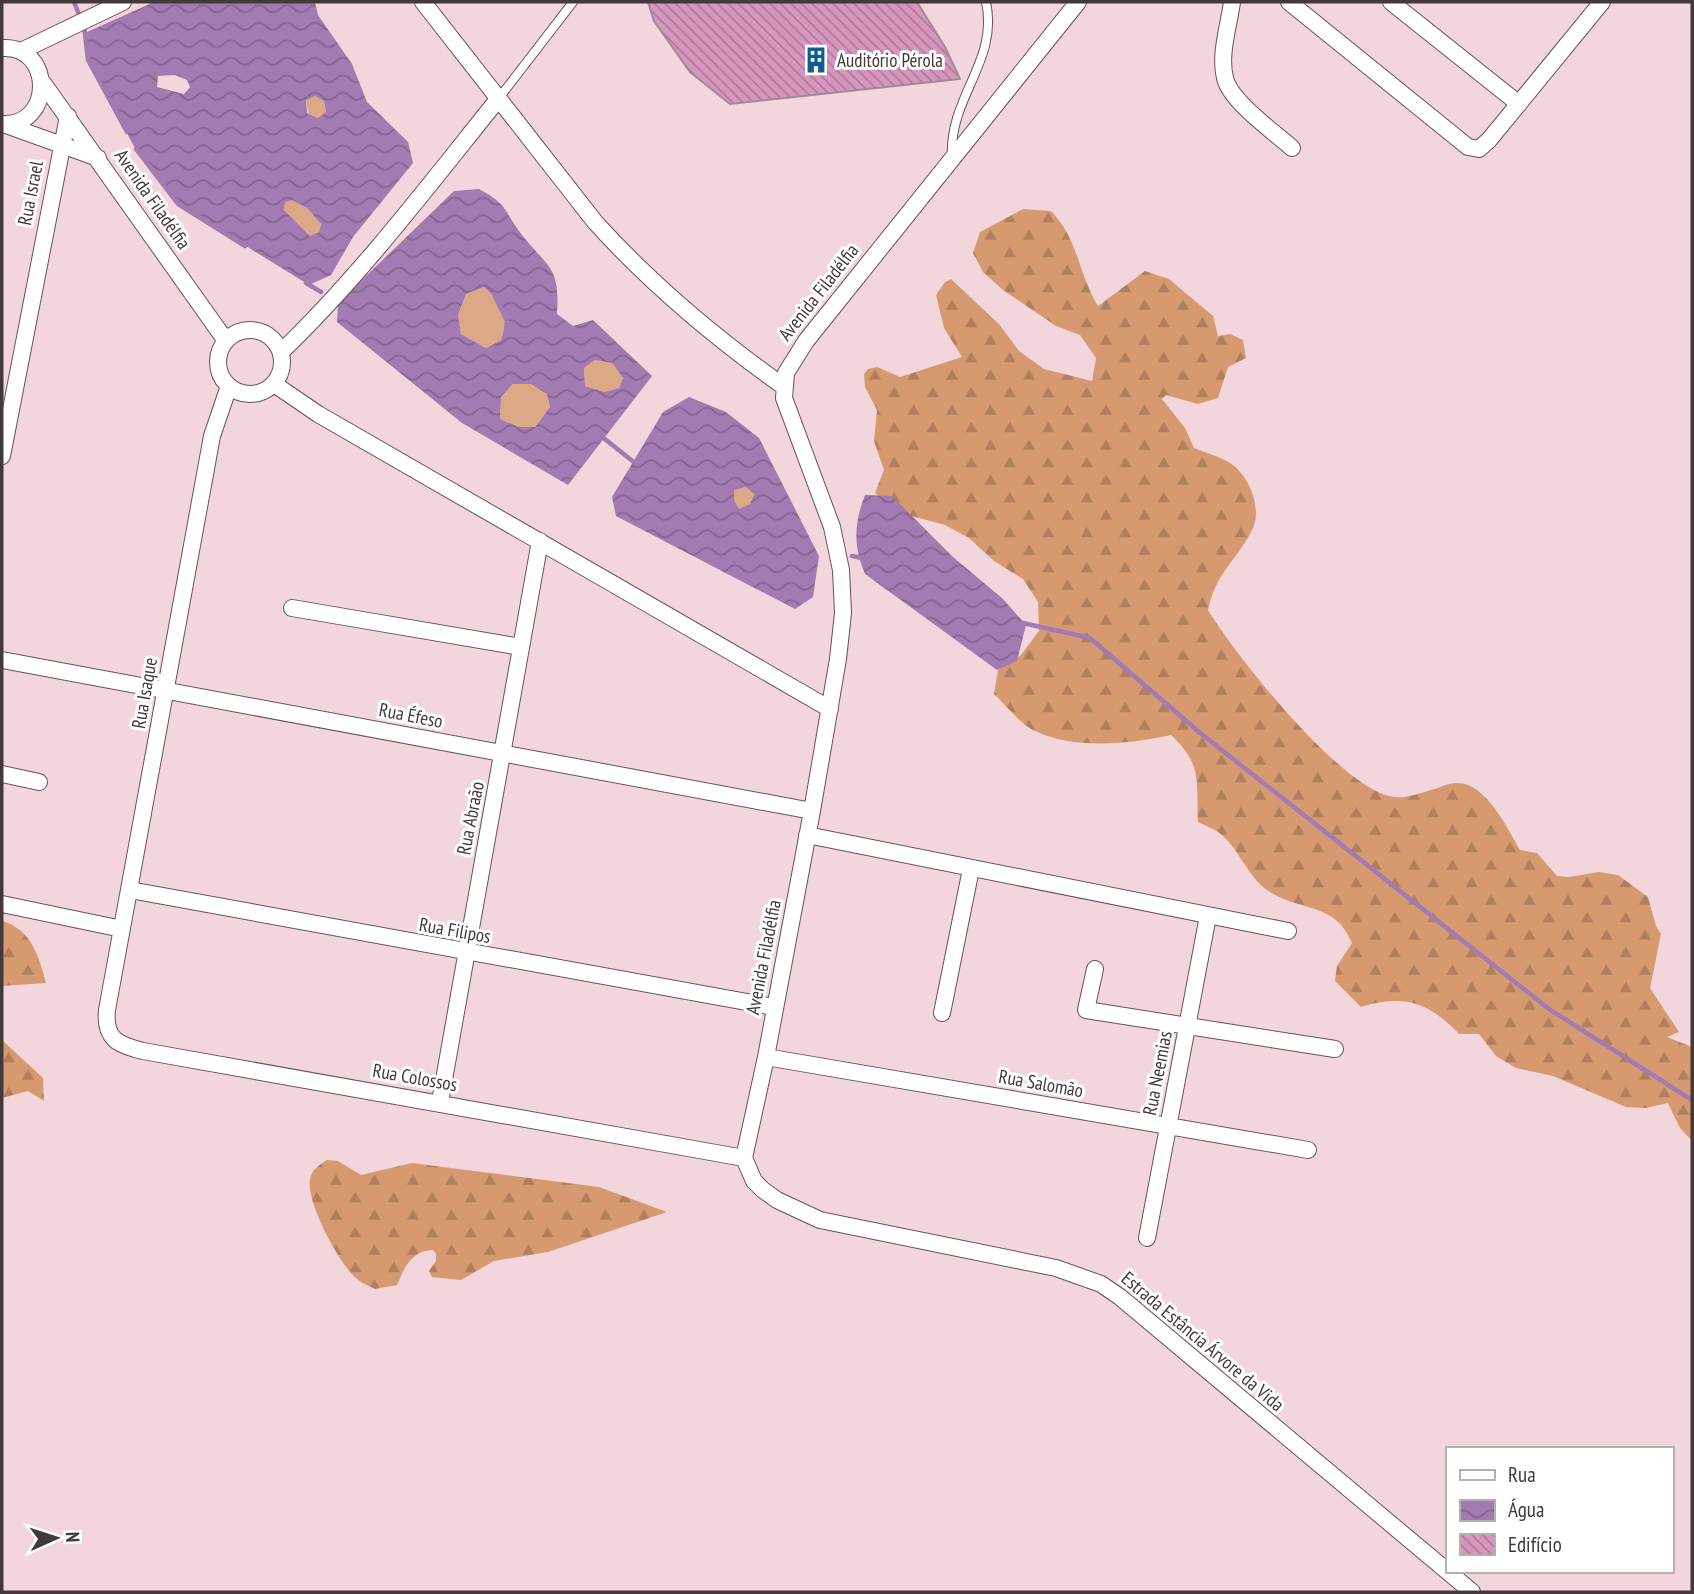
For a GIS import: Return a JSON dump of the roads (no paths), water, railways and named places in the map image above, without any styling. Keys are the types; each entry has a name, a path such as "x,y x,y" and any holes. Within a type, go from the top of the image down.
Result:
{"street":[{"path":"2,48 21,51 123,2"},
{"path":"423,2 625,255 697,322 783,386"},
{"name":"Avenida Filadélfia","path":"744,1158 766,1057 812,810 830,709 842,613 841,570 832,527 792,425 783,386 786,373 806,341 1079,2"},
{"path":"1232,2 1224,57 1225,81 1236,97 1292,149"},
{"path":"1289,2 1446,130 1468,147 1479,149 1602,2"},
{"path":"1391,2 1519,104"},
{"name":"Avenida Filadélfia","path":"21,51 32,59 43,83 226,341"},
{"path":"4,125 29,116 42,96 43,83"},
{"path":"281,352 324,308 390,232 499,98"},
{"name":"Rua Israel","path":"2,456 68,116"},
{"path":"4,125 98,158"},
{"path":"246,330 257,331 275,342 281,352 280,374 274,384 264,391 252,394 229,386 221,376 218,364 226,341 246,330"},
{"path":"274,384 318,414 830,709"},
{"name":"Rua Isaque","path":"107,1010 212,436 229,386"},
{"name":"Rua Abraão","path":"440,1102 540,541"},
{"path":"292,608 521,647"},
{"name":"Rua Éfeso","path":"2,660 812,810"},
{"path":"2,774 39,782"},
{"path":"807,835 1288,931"},
{"path":"942,1013 971,869"},
{"name":"Rua Filipos","path":"130,890 774,1007"},
{"path":"2,904 122,929"},
{"name":"Rua Neemias","path":"1147,1238 1208,916"},
{"path":"1095,969 1086,1010 1335,1049"},
{"name":"Rua Colossos","path":"107,1010 107,1031 117,1043 125,1046 744,1158"},
{"name":"Rua Salomão","path":"766,1057 1308,1150"},
{"name":"Estrada Estância Árvore da Vida","path":"744,1158 754,1181 777,1200 844,1226 1056,1268 1101,1284 1120,1297 1446,1570"},
{"name":"Estrada Estância Árvore da Vida","path":"1449,1573 1472,1592"}],"lane":[{"path":"499,98 573,2"},
{"path":"953,156 955,119 986,47 990,19 986,2"}],"water":[{"path":"154,2 315,2 318,15 352,64 367,102 408,142 413,163 353,237 331,275 309,285 178,204 138,154 88,60 87,32","holes":["175,75 187,80 190,87 184,94 157,87 158,76","315,96 324,101 326,112 318,118 307,113 306,100","292,200 307,208 321,224 319,232 310,236 284,210 285,202"]},
{"path":"479,189 501,204 522,235 551,269 557,286 557,314 573,326 593,320 652,376 568,485 462,423 337,322 338,303 454,191","holes":["484,287 500,304 504,316 501,340 486,348 461,334 458,315 466,294","595,360 612,363 623,378 619,388 604,392 585,386 584,368","513,384 531,384 547,394 550,407 535,427 519,427 500,419 501,397"]},
{"path":"689,397 726,412 759,438 819,556 813,597 795,609 616,516 612,497 663,412","holes":["746,487 754,494 750,504 739,509 734,500 734,490"]},
{"path":"865,495 892,496 953,557 1003,599 1026,625 1017,661 997,670 865,574 858,554 856,534"}],"waterway":[{"path":"74,2 80,17"},
{"path":"84,25 88,60 127,132"},
{"path":"136,149 178,204 245,246"},
{"path":"306,283 321,292"},
{"path":"494,294 510,327"},
{"path":"601,436 635,463"},
{"path":"852,556 862,558"},
{"path":"1023,623 1090,638 1199,732 1549,1009 1692,1100"}],"place":[{"name":"Auditório Pérola","path":"816,60"}]}
